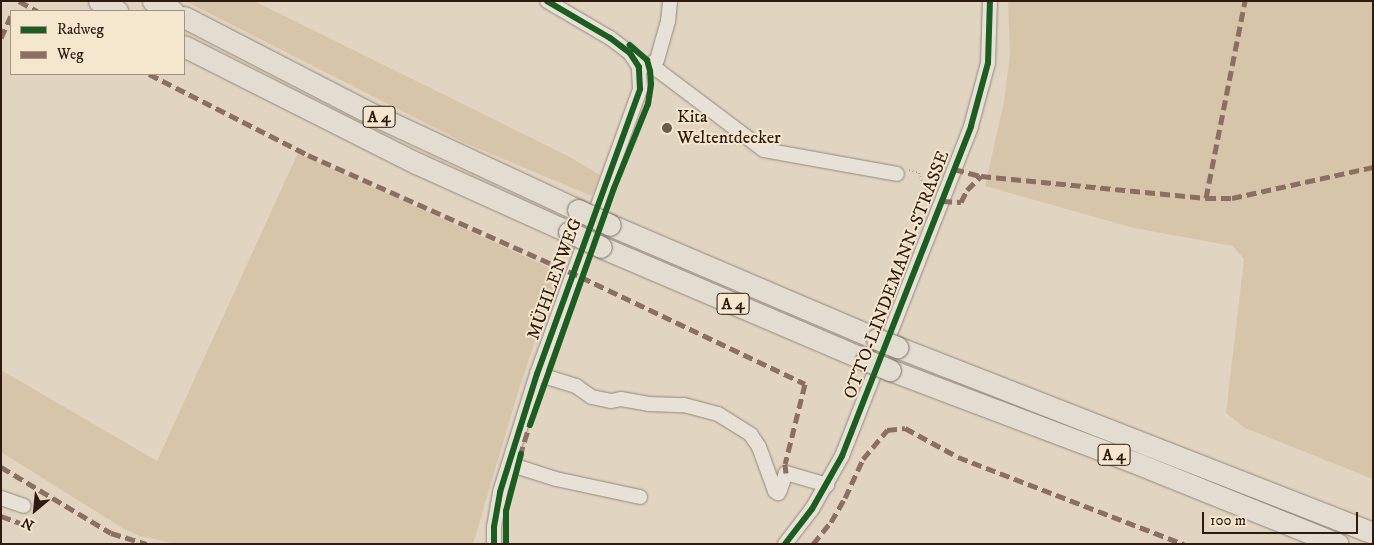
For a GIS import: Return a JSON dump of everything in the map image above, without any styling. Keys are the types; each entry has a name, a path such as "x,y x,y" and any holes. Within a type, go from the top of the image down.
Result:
{"highway":[{"path":"99,1 115,10"},
{"path":"153,1 171,10"},
{"name":"A 4","path":"185,18 374,115 610,225 897,347 1373,533"},
{"name":"A 4","path":"185,47 416,163 601,247 890,370 1141,465 1338,544"}],"street":[{"path":"547,1 610,38 644,66 764,150 897,174"},
{"path":"644,66 656,60 668,21 670,1"},
{"name":"OTTO-LINDEMANN-STRASSE","path":"785,544 812,510 842,456 896,323 971,126 988,63 990,1"},
{"name":"MÜHLENWEG","path":"494,544 494,527 500,492 537,374 635,104 644,66"},
{"path":"537,374 576,386 592,397 611,401 622,398 649,404 684,405 718,414 751,435 760,447 775,491 778,493 786,473 827,485"},
{"path":"509,464 556,479 640,497"},
{"path":"1,498 24,506"}],"path":[{"path":"897,174 906,170 919,173 926,192 942,201"}],"shaded area":[{"path":"185,1 254,1 568,156 600,175 592,196 465,143"},
{"path":"1008,1 1373,1 1373,479 1245,428 1226,413 1244,259 1233,246 1134,228 985,186 1004,102 1010,55"},
{"path":"298,153 546,266 557,277 519,389 473,544 177,544 140,536 124,529 1,452 1,370 157,461"}],"marked path":[{"path":"19,1 35,10"},
{"path":"1206,198 1245,1"},
{"path":"1,38 10,18"},
{"path":"151,75 308,155 581,277 805,384 785,464 786,473"},
{"path":"954,169 981,176 1206,198 1232,198 1373,167"},
{"path":"942,201 961,202 967,190 981,176"},
{"path":"520,456 531,421"},
{"path":"813,544 831,522 845,498 863,459 887,430 905,428 958,457 1184,544"},
{"path":"1,467 111,533 146,544"},
{"path":"1,516 20,523"}],"cycle path":[{"path":"494,544 494,527 500,492 537,374 640,89 639,67 630,53 610,38 547,1"},
{"path":"785,544 812,509 842,456 971,126 988,63 990,1"},
{"path":"530,425 614,188 648,104 651,84 647,60 630,45"},
{"path":"506,544 506,511 521,454"}],"place":[{"name":"Kita Weltentdecker","path":"667,128"}]}
